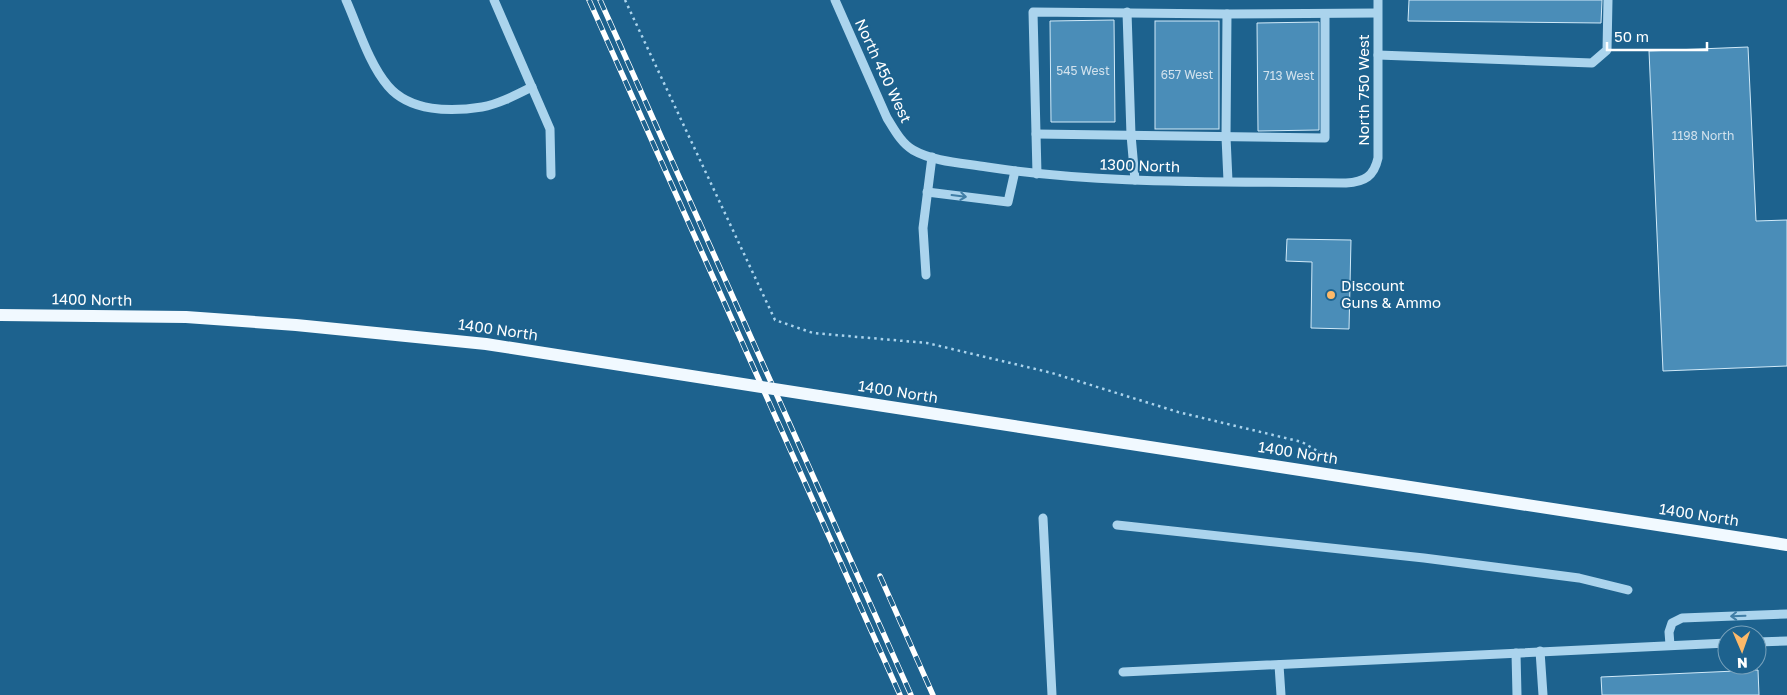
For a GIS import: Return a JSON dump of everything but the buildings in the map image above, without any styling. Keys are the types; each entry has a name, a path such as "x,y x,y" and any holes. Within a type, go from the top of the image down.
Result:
{"main road":[{"name":"1400 North","path":"0,316 186,317 296,324 486,344 1787,546"}],"street":[{"path":"346,0 376,68 389,87 405,100 421,107 457,109 483,107 514,96 532,87"},
{"path":"494,0 550,129 551,175"},
{"name":"North 450 West","path":"835,0 887,118 902,141 913,150"},
{"name":"North 750 West","path":"1368,177 1376,168 1378,158 1378,0"},
{"path":"1378,55 1592,63 1607,50 1608,0"},
{"path":"1037,174 1033,12 1377,14"},
{"path":"1127,12 1131,135 1135,180"},
{"path":"1227,14 1226,137 1228,181"},
{"path":"1036,134 1325,138 1325,14"},
{"name":"1300 North","path":"913,150 932,157 1037,174 1135,180 1358,182 1368,177"},
{"path":"926,275 923,228 932,157"},
{"path":"927,192 1008,202 1015,171"},
{"path":"1043,518 1052,695"},
{"path":"1117,525 1424,558 1579,578 1628,590"},
{"path":"1670,646 1669,632 1672,623 1682,618 1787,614"},
{"path":"1767,642 1787,641"},
{"path":"1123,672 1717,644"},
{"path":"1540,651 1543,695"},
{"path":"1516,653 1517,695"},
{"path":"1279,665 1281,695"}],"path":[{"path":"625,0 776,320 813,333 927,343 1052,373 1178,412 1302,442 1343,466"}],"railway":[{"path":"589,0 900,695"},
{"path":"600,0 911,695"},
{"path":"880,576 933,695"}],"place":[{"name":"Discount Guns & Ammo","path":"1331,295"}]}
